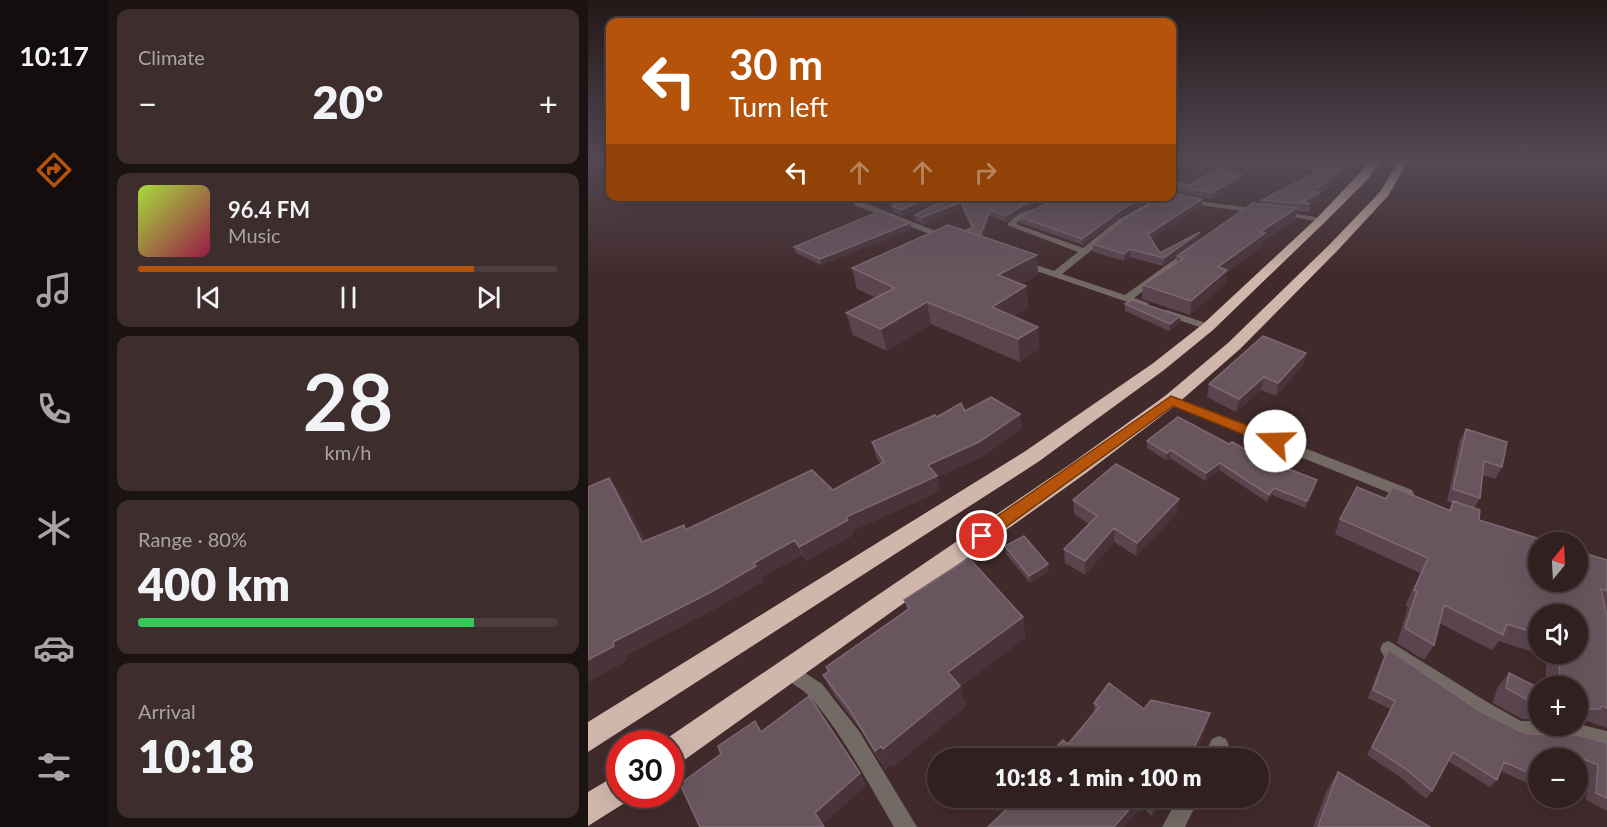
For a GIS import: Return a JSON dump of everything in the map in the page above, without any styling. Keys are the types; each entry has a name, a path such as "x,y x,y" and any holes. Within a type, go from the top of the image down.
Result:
{"highway":[{"path":"588,738 1031,457 1158,367 1208,327 1342,199"},
{"path":"684,743 1171,400 1234,346 1380,199"},
{"path":"588,810 606,798"}],"street":[{"path":"1190,199 1266,211"},
{"path":"1055,275 1121,222 1158,201"},
{"path":"857,204 957,242"},
{"path":"1046,206 1016,219 1011,225 1085,252"},
{"path":"1239,217 1249,210"},
{"path":"1276,213 1321,220"},
{"path":"903,221 913,216"},
{"path":"1126,299 1201,244"},
{"path":"1011,260 1208,327"},
{"path":"1171,400 1419,498"},
{"path":"1389,649 1480,709 1520,730 1570,731 1607,741"},
{"path":"789,670 816,690 852,738 906,827"},
{"path":"1173,827 1184,808"}],"building":[{"path":"1202,199 1148,234 1160,253 1200,232 1164,258 1130,249 1124,254 1093,244 1125,219 1156,201"},
{"path":"1309,199 1303,202 1311,204 1262,200"},
{"path":"902,201 920,201 902,210 892,206"},
{"path":"942,201 1030,201 1006,216 990,210 980,236 965,231 973,227 961,202 923,217 915,215"},
{"path":"1050,201 1136,201 1082,239 1020,217"},
{"path":"1253,203 1297,208 1260,232 1265,233 1218,267 1227,270 1191,301 1143,285 1184,258 1177,256"},
{"path":"880,211 910,223 820,259 794,247"},
{"path":"948,225 1037,255 998,275 1026,286 992,307 1038,327 1018,339 927,302 881,329 846,313 895,288 852,268"},
{"path":"1132,300 1180,316 1170,324 1125,304"},
{"path":"1263,336 1306,353 1278,383 1264,377 1239,399 1209,384"},
{"path":"991,397 1020,414 979,442 928,465 937,476 846,517 848,520 799,547 795,540 754,563 756,566 711,592 613,642 614,646 588,660 588,487 609,478 642,542 684,525 685,530 812,470 833,490 884,462 872,442 935,415 937,417 961,403 965,411"},
{"path":"1178,417 1229,444 1232,442 1265,460 1317,480 1307,501 1274,488 1269,495 1220,463 1206,473 1171,450 1167,453 1147,441"},
{"path":"1466,429 1507,442 1502,467 1484,461 1480,498 1453,489"},
{"path":"1116,464 1179,499 1137,543 1114,528 1085,561 1064,549 1097,516 1073,500"},
{"path":"1357,487 1386,499 1393,487 1451,511 1453,501 1480,510 1479,520 1528,535 1528,592 1588,592 1588,554 1607,560 1607,591 1601,589 1607,616 1607,708 1601,706 1600,709 1588,709 1588,676 1560,676 1559,664 1588,664 1588,604 1528,604 1528,631 1507,624 1503,635 1444,605 1434,645 1405,628 1417,591 1414,590 1428,558 1340,519"},
{"path":"1024,536 1048,564 1029,576 1005,546"},
{"path":"969,558 1023,617 948,672 960,686 883,749 881,746 875,751 850,710 823,675 829,671 826,667 910,608 904,600"},
{"path":"1388,649 1478,710 1528,736 1582,736 1607,743 1607,798 1596,793 1598,765 1588,761 1588,748 1528,748 1528,772 1504,762 1497,780 1453,752 1432,791 1406,769 1372,747 1395,701 1373,690"},
{"path":"1509,673 1528,682 1528,700 1506,688"},
{"path":"1109,683 1144,709 1151,700 1210,713 1194,748 1055,748 1063,740 1068,744 1099,707 1094,703"},
{"path":"809,696 860,773 815,813 824,827 700,827 684,793 684,781 721,754 718,746 755,721 761,732"},
{"path":"1338,772 1430,827 1318,827"},
{"path":"1008,808 1130,808 1114,827 988,827"}],"route":[{"path":"982,536 1171,400 1275,441"}]}
